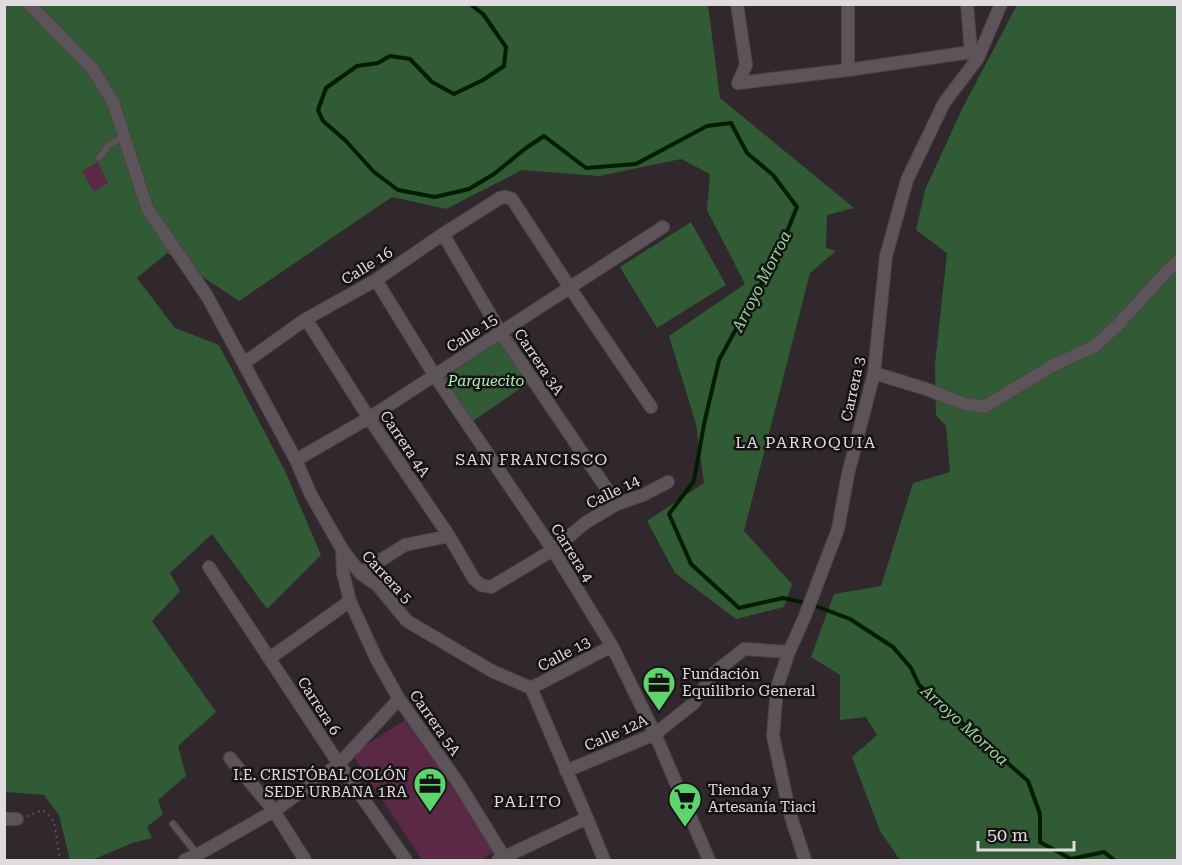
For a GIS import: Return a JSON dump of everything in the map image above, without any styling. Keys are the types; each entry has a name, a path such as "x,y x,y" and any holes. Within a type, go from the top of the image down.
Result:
{"street":[{"name":"Carrera 5","path":"28,4 92,68 113,102 147,208 207,296 296,460 311,495 342,549 360,573 378,586 407,621 492,671 531,688"},
{"path":"737,4 746,66 738,83 974,55 967,4"},
{"path":"848,4 848,70"},
{"name":"Carrera 3","path":"806,861 790,814 773,736 777,687 838,529 848,474 874,373 886,256 907,180 944,103 974,55 1001,4"},
{"name":"Calle 16","path":"244,363 306,319 376,280 500,198 512,199 570,288"},
{"name":"Calle 15","path":"296,460 369,418 663,227"},
{"name":"Carrera 3A","path":"443,234 501,333 617,504"},
{"path":"874,373 926,389 965,405 984,407 1054,365 1095,346 1178,261"},
{"name":"Carrera 4","path":"376,280 435,376 553,550 612,646 655,734 709,861"},
{"path":"570,288 651,407"},
{"name":"Carrera 4A","path":"306,319 369,418 450,536 474,579 481,585"},
{"name":"Calle 14","path":"481,585 491,587 553,550 585,523 617,504 643,495 669,482"},
{"path":"360,573 405,545 450,536"},
{"name":"Carrera 5A","path":"342,549 343,573 350,601 376,658 399,699 459,784 500,859"},
{"name":"Carrera 6","path":"209,567 406,861"},
{"path":"270,658 350,601"},
{"name":"Calle 13","path":"531,688 612,646"},
{"name":"Calle 12A","path":"566,771 655,734 694,703 713,674 744,649 789,652"},
{"path":"531,688 604,861"},
{"path":"184,861 274,811 339,764 399,699"},
{"path":"230,758 274,811 305,861"},
{"path":"500,859 587,818"}],"lane":[{"path":"99,158 109,145 123,137"},
{"path":"173,824 197,855"}],"path":[{"path":"11,819 43,810 54,821 60,861"}],"green space":[{"path":"4,5 708,5 720,98 854,208 827,215 826,248 836,251 810,273 744,531 792,584 784,607 736,619 675,573 647,521 704,483 696,424 669,336 745,284 707,210 710,174 681,159 599,176 522,170 446,209 392,197 239,301 167,253 137,278 175,328 219,345 285,471 321,555 267,609 212,534 170,573 180,591 152,621 216,712 178,746 186,776 158,800 163,814 147,827 152,838 132,843 92,860 70,860 59,815 44,795 5,792"},
{"path":"1017,5 1177,5 1177,860 900,860 880,831 852,757 877,735 866,717 840,720 840,675 811,657 834,594 881,586 913,483 950,472 946,426 936,415 935,364 947,253 916,230 925,190 962,109"},
{"path":"691,222 726,285 657,328 620,267"},
{"name":"Parquecito","path":"503,339 531,381 473,421 443,378"}],"building":[{"path":"98,162 108,183 94,192 82,171"},
{"name":"I.E. CRISTÓBAL COLÓN SEDE URBANA 1RA","path":"405,720 444,774 494,852 480,860 422,860 352,754"}],"waterway":[{"name":"Arroyo Morroa","path":"470,4 483,14 506,47 504,66 483,80 454,94 432,82 410,59 390,56 378,63 357,66 326,88 318,110 323,121 345,140 374,172 398,190 435,197 469,189 494,174 544,136 586,168 636,164 707,126 731,123 747,153 773,175 797,207 780,249 719,360 694,481 669,514 691,564 739,608 783,598 806,603"},
{"name":"Arroyo Morroa","path":"813,605 850,619 893,647 911,668 919,685 1028,781 1040,814 1040,842 1071,859 1104,852 1114,860"}],"place":[{"name":"Fundación Equilibrio General","path":"659,712"},
{"name":"I.E. CRISTÓBAL COLÓN SEDE URBANA 1RA","path":"430,813"},
{"name":"Tienda y Artesanía Tiaci","path":"685,828"}],"district":[{"name":"LA PARROQUIA","path":"806,442"},
{"name":"SAN FRANCISCO","path":"532,459"},
{"name":"PALITO","path":"528,801"}]}
